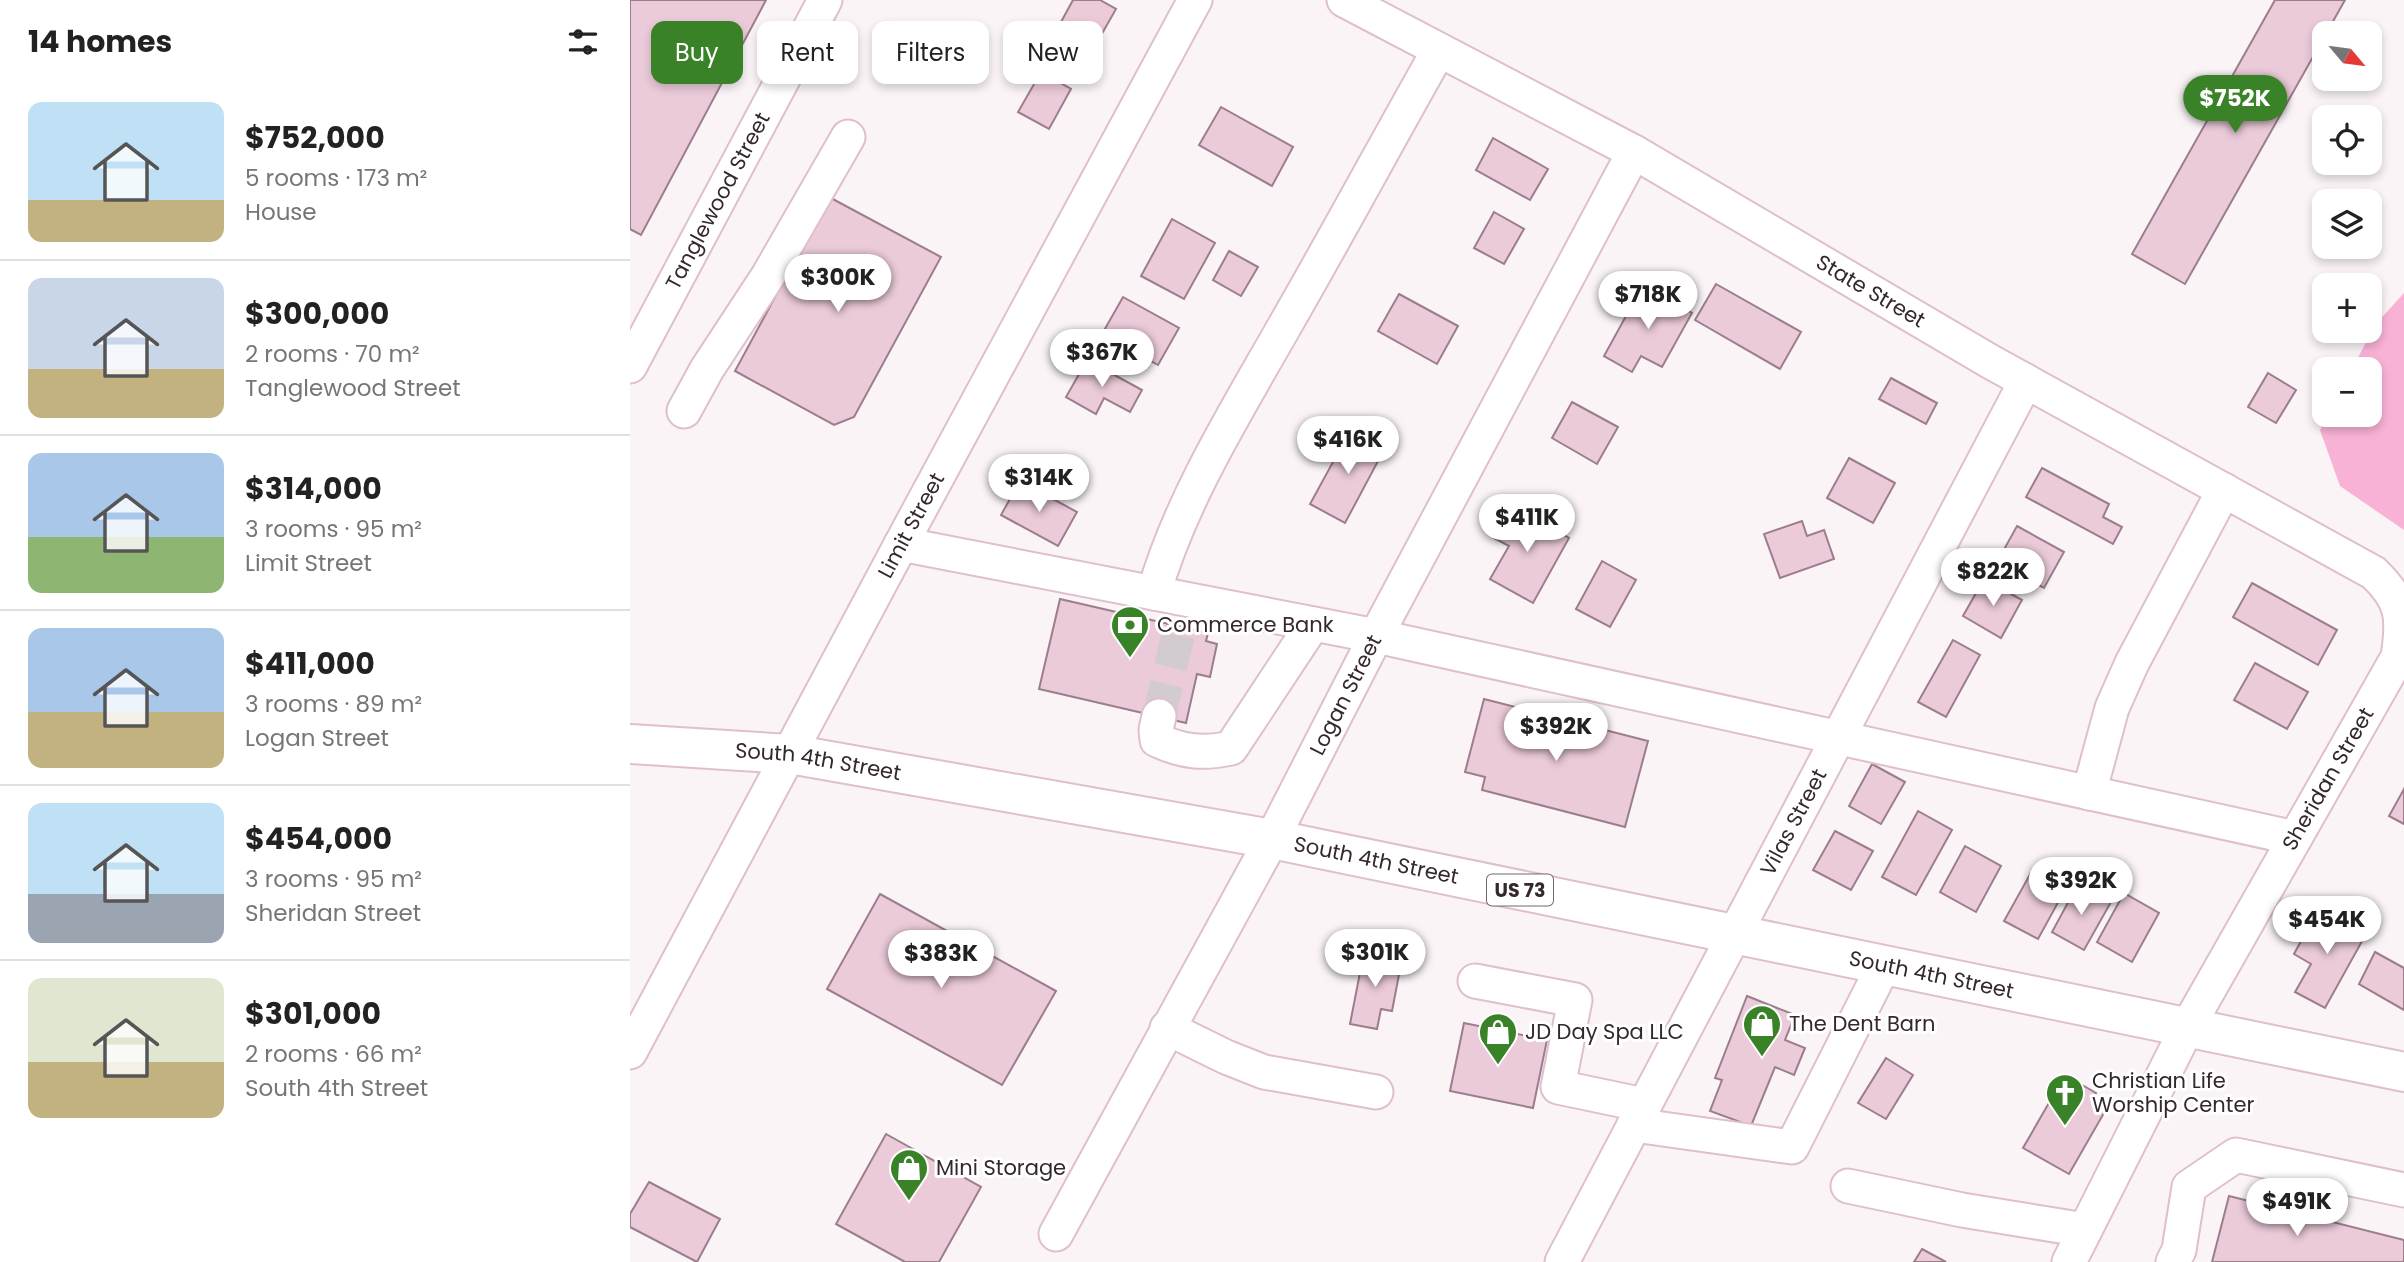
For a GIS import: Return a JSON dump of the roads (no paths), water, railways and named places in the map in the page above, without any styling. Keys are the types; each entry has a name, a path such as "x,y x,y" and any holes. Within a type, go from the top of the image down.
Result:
{"highway":[{"name":"South 4th Street","path":"630,744 790,754 1272,839 2404,1072"}],"street":[{"name":"Tanglewood Street","path":"630,366 825,0"},
{"name":"Limit Street","path":"630,1052 1195,0"},
{"name":"State Street","path":"1344,0 1633,152 2026,381 2374,573 2399,603"},
{"path":"1154,593 1164,557 1220,440 1344,225 1439,50"},
{"path":"684,411 707,369 768,276 848,137"},
{"name":"Logan Street","path":"1056,1234 1272,839 1376,636 1633,152"},
{"name":"Vilas Street","path":"1562,1262 2026,381"},
{"path":"2089,793 2112,708 2132,663 2224,490"},
{"path":"901,544 1154,593 1183,613 1313,624 1376,636 2295,838"},
{"name":"Sheridan Street","path":"2069,1262 2187,1028 2401,659 2404,634 2399,603"},
{"path":"1159,716 1157,740 1175,748 1208,753 1231,748 1313,624"},
{"path":"1475,981 1575,1000 1558,1087 1639,1115 1792,1147 1884,965"},
{"path":"1167,1028 1264,1072 1376,1092"},
{"path":"2173,1262 2179,1250 2189,1188 2236,1155 2404,1190"},
{"path":"1848,1186 1962,1210 2085,1230"}],"tunnel":[{"path":"1159,716 1180,627"}],"place":[{"name":"Commerce Bank","path":"1130,659"},
{"name":"The Dent Barn","path":"1762,1058"},
{"name":"JD Day Spa LLC","path":"1498,1066"},
{"name":"Christian Life Worship Center","path":"2065,1127"},
{"name":"Mini Storage","path":"909,1202"}]}
